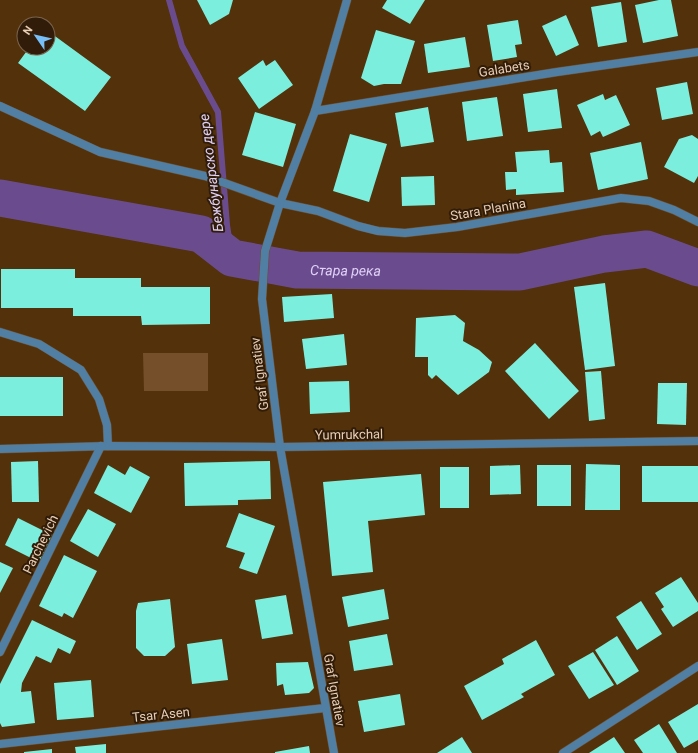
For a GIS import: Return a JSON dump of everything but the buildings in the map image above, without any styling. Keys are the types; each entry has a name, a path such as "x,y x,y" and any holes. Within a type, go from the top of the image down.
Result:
{"street":[{"name":"Graf Ignatiev","path":"334,753 280,448 262,299 265,251 280,203 315,111 347,0"},
{"name":"Galabets","path":"315,111 557,72 698,52"},
{"name":"Stara Planina","path":"0,106 100,152 205,176 280,203 318,211 358,226 378,231 398,232 457,227 621,198 649,201 674,210 698,222"},
{"path":"0,332 39,344 81,370 99,399 107,425 104,446"},
{"name":"Yumrukchal","path":"0,449 104,446 280,448 698,440"},
{"name":"Parchevich","path":"0,652 104,446"},
{"path":"562,753 698,666"},
{"name":"Tsar Asen","path":"0,744 325,708"}],"shaded area":[{"path":"143,353 208,353 208,391 144,391"}],"waterway":[{"name":"Бежбунарско дере","path":"169,0 182,46 218,112 227,225 232,258"},
{"name":"Стара река","path":"0,198 201,234 232,258 297,270 520,272 604,254 647,249 698,268"}]}
